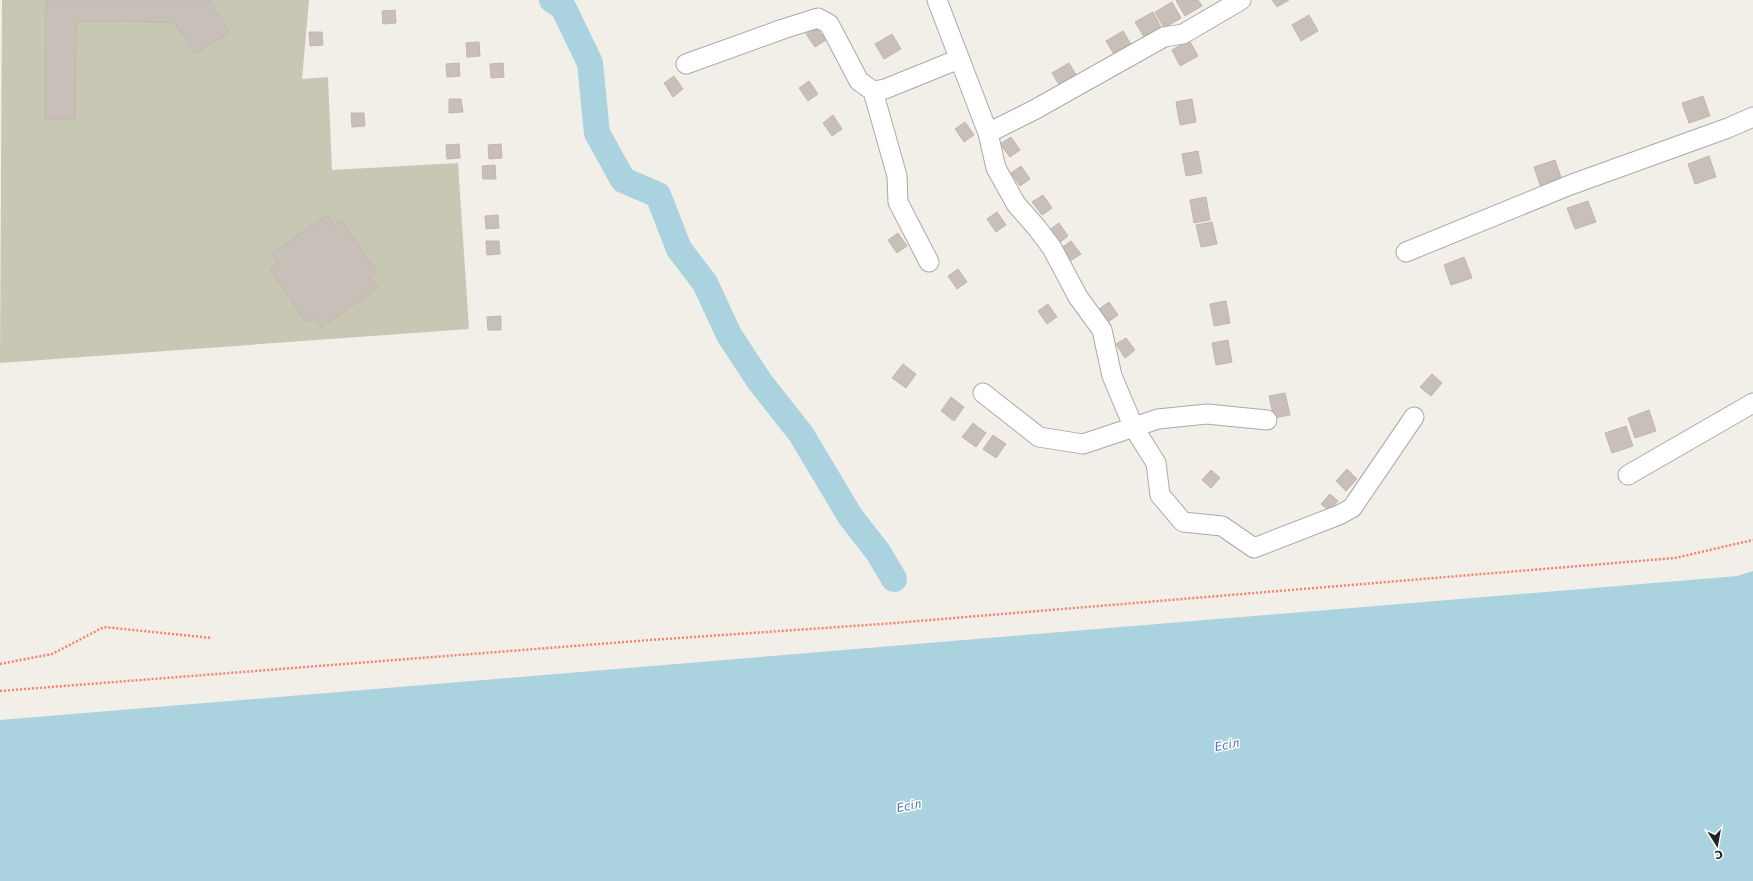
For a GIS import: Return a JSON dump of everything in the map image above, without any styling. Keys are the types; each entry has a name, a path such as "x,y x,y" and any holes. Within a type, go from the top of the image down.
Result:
{"street":[{"path":"937,0 988,133 996,168 1016,204 1052,248 1078,296 1102,330 1112,376 1134,428 1156,463 1160,495 1183,522 1222,526 1254,548 1352,508 1414,417"},
{"path":"988,133 1034,110 1164,37 1183,34 1241,0"},
{"path":"686,64 818,18 829,24 859,81 873,90 885,89 959,59"},
{"path":"873,90 897,176 898,202 929,262"},
{"path":"1406,252 1570,185 1728,128 1753,117"},
{"path":"984,393 1039,437 1083,444 1158,419 1207,414 1267,420"},
{"path":"1628,475 1753,402"}],"path":[{"path":"0,691 650,640 890,623 1675,558 1753,540"},
{"path":"0,664 52,654 104,627 212,638"}],"shaded area":[{"path":"2,0 309,0 302,79 328,77 332,170 458,163 469,329 0,363"}],"water":[{"name":"Есіл","path":"1753,571 1753,881 0,881 0,720 1737,576"}],"building":[{"path":"46,0 209,0 230,32 195,54 174,22 76,21 75,119 45,119"},
{"path":"1198,0 1202,6 1185,16 1176,1"},
{"path":"1272,0 1289,0 1277,7"},
{"path":"1172,2 1181,18 1164,28 1155,12"},
{"path":"395,10 396,23 383,24 382,11"},
{"path":"1153,12 1161,27 1144,37 1135,22"},
{"path":"1309,15 1318,31 1301,41 1292,25"},
{"path":"816,27 826,40 815,47 806,34"},
{"path":"1123,31 1132,46 1115,56 1106,41"},
{"path":"309,32 322,32 323,45 310,46"},
{"path":"892,34 901,49 884,59 875,44"},
{"path":"1189,40 1198,56 1180,66 1172,50"},
{"path":"479,42 480,56 467,57 466,43"},
{"path":"459,63 460,76 447,77 446,64"},
{"path":"503,63 504,77 491,78 490,64"},
{"path":"1069,63 1078,78 1061,88 1052,73"},
{"path":"674,76 683,89 673,97 664,83"},
{"path":"809,81 818,94 808,101 799,88"},
{"path":"1703,96 1710,116 1689,123 1682,103"},
{"path":"449,99 461,99 463,112 449,113"},
{"path":"1192,99 1196,122 1180,125 1176,102"},
{"path":"351,113 364,113 365,126 352,127"},
{"path":"833,115 842,129 832,136 823,123"},
{"path":"965,122 974,135 964,142 955,129"},
{"path":"1011,137 1020,150 1010,157 1000,144"},
{"path":"459,144 460,158 447,159 446,145"},
{"path":"501,144 502,158 489,159 488,145"},
{"path":"1198,151 1202,173 1186,176 1182,154"},
{"path":"1709,156 1716,177 1695,184 1688,164"},
{"path":"1555,160 1562,180 1541,188 1534,167"},
{"path":"495,165 496,179 483,179 482,166"},
{"path":"1021,166 1030,179 1020,186 1011,173"},
{"path":"1043,195 1052,208 1042,215 1032,202"},
{"path":"1206,197 1210,220 1194,223 1190,200"},
{"path":"1588,201 1596,222 1575,229 1567,208"},
{"path":"997,212 1006,225 996,232 987,219"},
{"path":"327,215 334,226 342,221 377,272 370,277 378,288 321,327 314,317 306,322 270,269 278,264 271,254"},
{"path":"498,215 499,228 486,229 485,216"},
{"path":"1212,222 1217,244 1201,247 1196,225"},
{"path":"1059,223 1068,236 1058,244 1049,230"},
{"path":"898,233 907,246 897,253 888,240"},
{"path":"486,241 499,241 500,254 487,255"},
{"path":"1071,241 1081,254 1070,261 1061,248"},
{"path":"1464,257 1472,278 1451,285 1444,265"},
{"path":"958,269 967,282 957,289 948,276"},
{"path":"1226,301 1230,323 1214,326 1210,304"},
{"path":"1109,302 1118,315 1108,322 1099,309"},
{"path":"1048,304 1057,317 1047,324 1038,311"},
{"path":"501,316 501,330 488,330 487,317"},
{"path":"1126,338 1135,350 1125,358 1116,344"},
{"path":"1228,340 1232,362 1216,365 1212,343"},
{"path":"903,364 916,374 906,388 892,378"},
{"path":"1432,374 1442,383 1431,396 1420,387"},
{"path":"1285,393 1290,415 1274,418 1269,396"},
{"path":"951,397 964,407 954,421 941,411"},
{"path":"1649,410 1656,431 1635,438 1628,418"},
{"path":"973,423 986,433 976,447 962,437"},
{"path":"1626,426 1633,446 1612,453 1605,433"},
{"path":"993,435 1006,444 996,458 983,449"},
{"path":"1347,469 1357,479 1346,491 1336,481"},
{"path":"1211,470 1220,478 1211,488 1202,480"},
{"path":"1330,494 1338,501 1329,511 1321,504"}],"waterway":[{"path":"552,0 563,7 590,63 597,133 623,180 658,195 679,249 705,283 729,335 760,382 801,434 850,516 878,552 894,579"}]}
